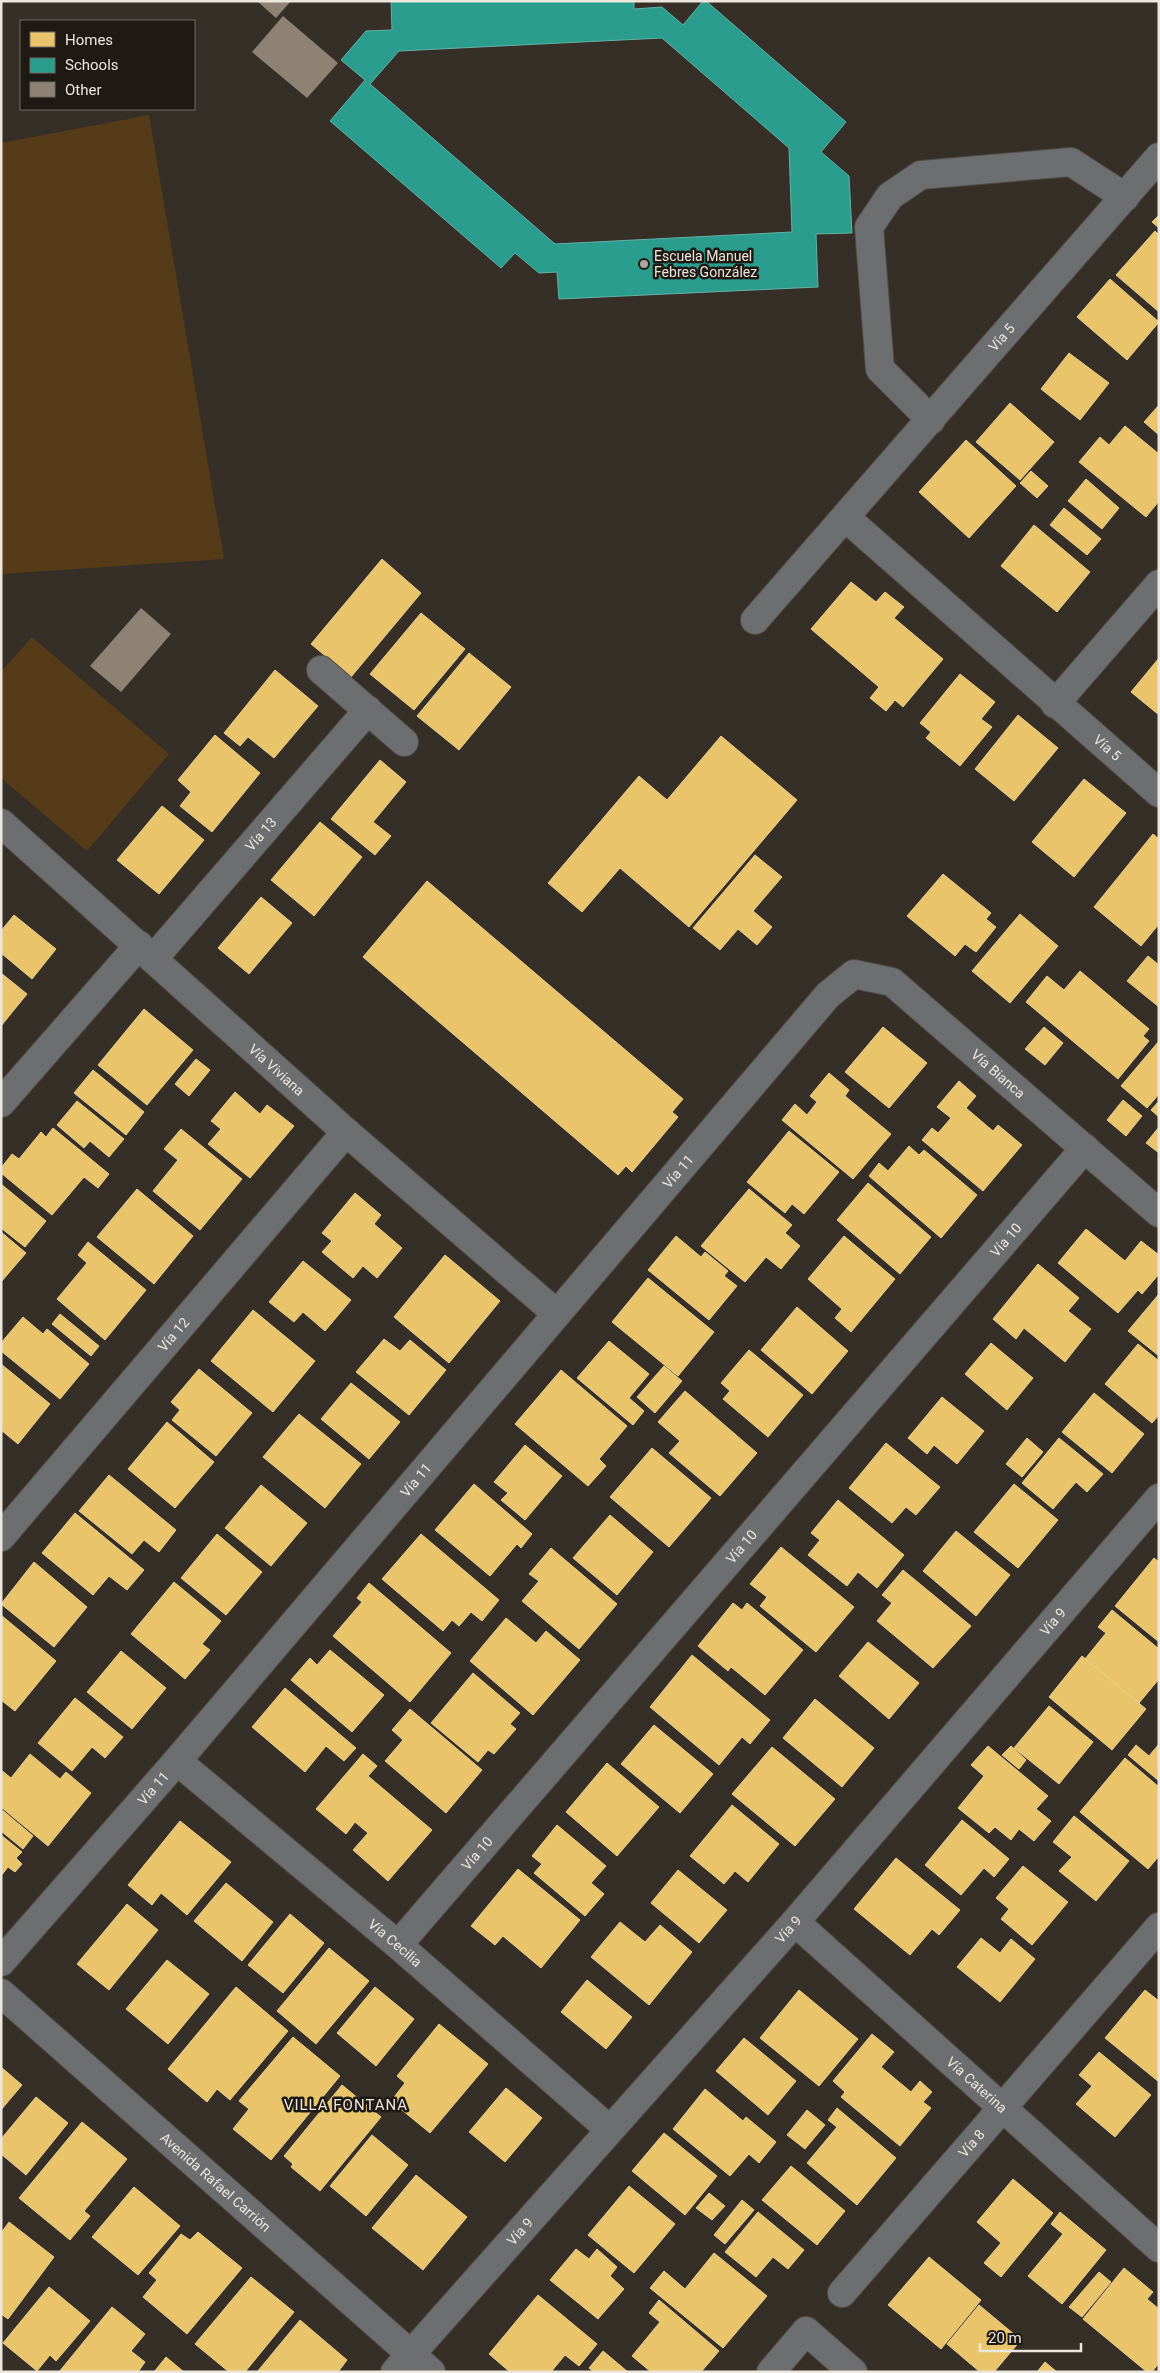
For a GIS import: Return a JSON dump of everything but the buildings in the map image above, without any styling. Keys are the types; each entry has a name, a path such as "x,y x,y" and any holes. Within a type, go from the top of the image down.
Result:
{"street":[{"name":"Vía 5","path":"755,620 1159,158"},
{"path":"931,420 880,368 869,227 890,196 921,175 1071,162 1125,197"},
{"name":"Vía 5","path":"846,518 1055,704 1159,793"},
{"path":"1055,704 1159,584"},
{"path":"321,670 404,742"},
{"name":"Vía 13","path":"1,1103 146,952 368,710"},
{"name":"Vía Viviana","path":"1,823 346,1132 556,1313"},
{"name":"Vía Bianca","path":"828,995 854,974 892,982 1159,1213"},
{"name":"Vía 11","path":"1,1962 177,1761 828,995"},
{"name":"Vía 12","path":"1,1538 346,1132"},
{"name":"Vía 10","path":"398,1945 1085,1148"},
{"name":"Vía 9","path":"403,2363 795,1922 1159,1498"},
{"name":"Vía Cecilia","path":"177,1761 398,1945 609,2129"},
{"name":"Vía Caterina","path":"795,1922 1001,2109 1159,2248"},
{"name":"Vía 8","path":"842,2292 1159,1927"},
{"name":"Avenida Rafael Carrión","path":"1,1993 403,2363 431,2372"},
{"path":"771,2372 806,2331 853,2372"}],"shaded area":[{"path":"149,115 224,559 1,574 1,143"},
{"path":"32,637 169,754 87,851 1,778 1,672"}],"place":[{"name":"Escuela Manuel Febres González","path":"644,264"}],"district":[{"name":"VILLA FONTANA","path":"346,2105"}]}
